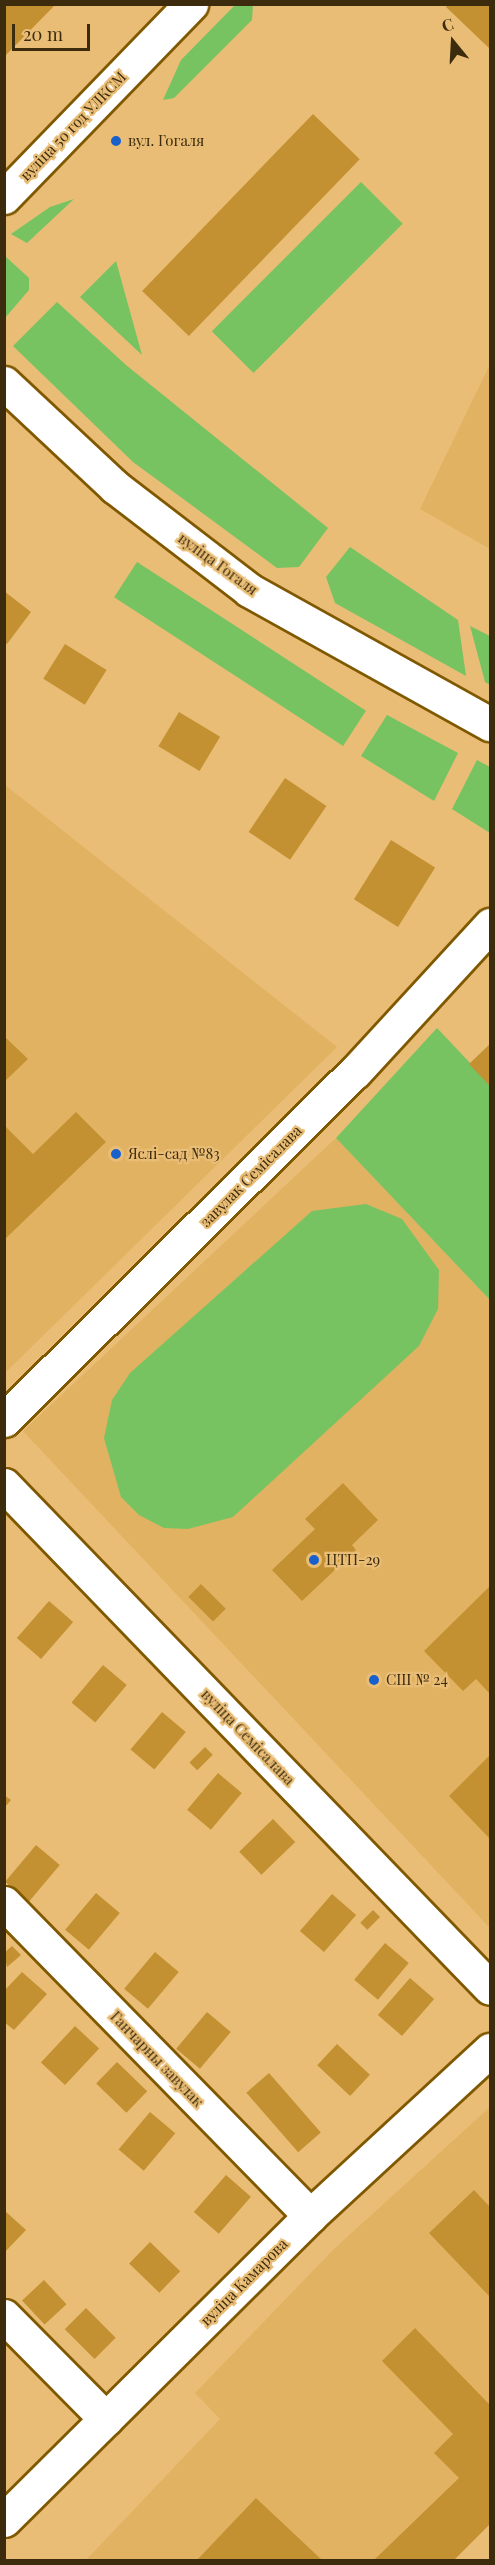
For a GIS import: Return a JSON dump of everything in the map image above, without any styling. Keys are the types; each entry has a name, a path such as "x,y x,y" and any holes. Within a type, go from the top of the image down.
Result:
{"street":[{"name":"вуліца 50 год УЛКСМ","path":"4,196 191,4"},
{"name":"вуліца Гогаля","path":"4,383 115,487 249,590 490,724"},
{"name":"завулак Семісалава","path":"4,1420 355,1072 490,925"},
{"name":"вуліца Семісалава","path":"4,1485 490,1988"},
{"name":"Ганчарны завулак","path":"4,1903 310,2216"},
{"name":"вуліца Камарова","path":"4,2520 310,2216 490,2050"},
{"path":"4,2316 106,2419"}],"shaded area":[{"path":"490,364 490,549 420,509"},
{"name":"Яслі-сад №83","path":"5,785 337,1047 5,1373"},
{"name":"СШ № 24","path":"336,1138 490,1300 490,1928 23,1431"},
{"path":"490,2107 490,2524 454,2560 86,2560 220,2419 195,2393 334,2249"}],"green space":[{"path":"235,5 253,5 252,20 174,98 163,100 181,60"},
{"path":"361,182 403,224 254,373 212,331"},
{"path":"74,199 27,243 11,234 50,207"},
{"path":"5,256 29,278 29,290 5,318"},
{"path":"116,261 142,355 80,297"},
{"path":"57,302 126,365 328,528 299,567 277,568 133,462 13,346"},
{"path":"350,547 458,620 466,676 335,603 326,577"},
{"path":"137,562 366,711 343,746 114,597"},
{"path":"470,626 490,636 490,685 485,682"},
{"path":"387,715 458,753 434,801 361,756"},
{"path":"477,760 490,767 490,833 452,809"},
{"path":"437,1028 490,1084 490,1300 336,1138"},
{"path":"366,1204 402,1219 439,1270 438,1309 419,1346 233,1517 188,1529 164,1528 139,1515 121,1497 104,1438 112,1400 130,1373 312,1211"}],"building":[{"path":"4,4 56,4 4,57"},
{"path":"449,4 490,4 490,49 446,7"},
{"path":"313,114 360,159 189,336 142,291"},
{"path":"4,591 31,612 7,644 4,642"},
{"path":"65,644 107,670 85,705 43,679"},
{"path":"179,712 220,737 200,771 158,746"},
{"path":"285,778 326,806 290,860 249,832"},
{"path":"391,840 435,868 398,927 354,899"},
{"path":"4,1036 28,1059 4,1082"},
{"path":"490,1044 490,1086 469,1064"},
{"path":"76,1112 106,1142 4,1240 4,1125 33,1154"},
{"name":"ЦТП-29","path":"343,1483 378,1520 352,1545 356,1550 302,1601 272,1570 315,1529 305,1519"},
{"path":"201,1584 226,1609 213,1621 188,1597"},
{"name":"СШ № 24","path":"490,1586 490,1694 476,1679 463,1691 424,1651"},
{"path":"49,1601 73,1622 41,1659 17,1638"},
{"path":"103,1665 127,1685 95,1722 72,1703"},
{"path":"162,1712 186,1732 154,1769 131,1750"},
{"path":"205,1747 213,1755 197,1770 189,1763"},
{"path":"490,1755 490,1839 449,1796"},
{"path":"218,1773 242,1793 211,1830 187,1810"},
{"path":"4,1795 11,1800 4,1808"},
{"path":"273,1819 295,1842 261,1875 239,1852"},
{"path":"36,1845 60,1865 29,1902 5,1882"},
{"path":"96,1893 120,1913 89,1950 65,1930"},
{"path":"332,1894 356,1915 324,1952 300,1931"},
{"path":"373,1910 380,1917 367,1930 360,1923"},
{"path":"385,1943 409,1963 378,2000 354,1980"},
{"path":"12,1946 21,1955 7,1967 4,1953"},
{"path":"155,1952 179,1972 148,2009 124,1989"},
{"path":"22,1972 47,1994 14,2030 4,2022 4,1991"},
{"path":"410,1978 434,1999 402,2036 378,2015"},
{"path":"207,2012 231,2032 200,2069 176,2049"},
{"path":"75,2026 99,2049 65,2085 41,2063"},
{"path":"337,2044 370,2075 350,2096 317,2065"},
{"path":"117,2062 147,2091 126,2113 96,2084"},
{"path":"269,2073 321,2133 298,2152 246,2093"},
{"path":"150,2112 175,2133 144,2171 119,2150"},
{"path":"226,2175 251,2197 219,2234 194,2212"},
{"path":"474,2190 490,2207 490,2297 429,2233"},
{"path":"4,2210 26,2230 4,2253"},
{"path":"150,2242 180,2271 159,2293 129,2264"},
{"path":"44,2280 67,2304 45,2325 22,2300"},
{"path":"86,2308 116,2338 94,2359 65,2329"},
{"path":"415,2328 490,2405 490,2524 454,2560 374,2560 459,2478 434,2453 453,2434 382,2361"},
{"path":"256,2498 322,2560 197,2560"}],"place":[{"name":"вул. Гогаля","path":"116,141"},
{"name":"Яслі-сад №83","path":"116,1154"},
{"name":"ЦТП-29","path":"314,1560"},
{"name":"СШ № 24","path":"374,1680"}]}
